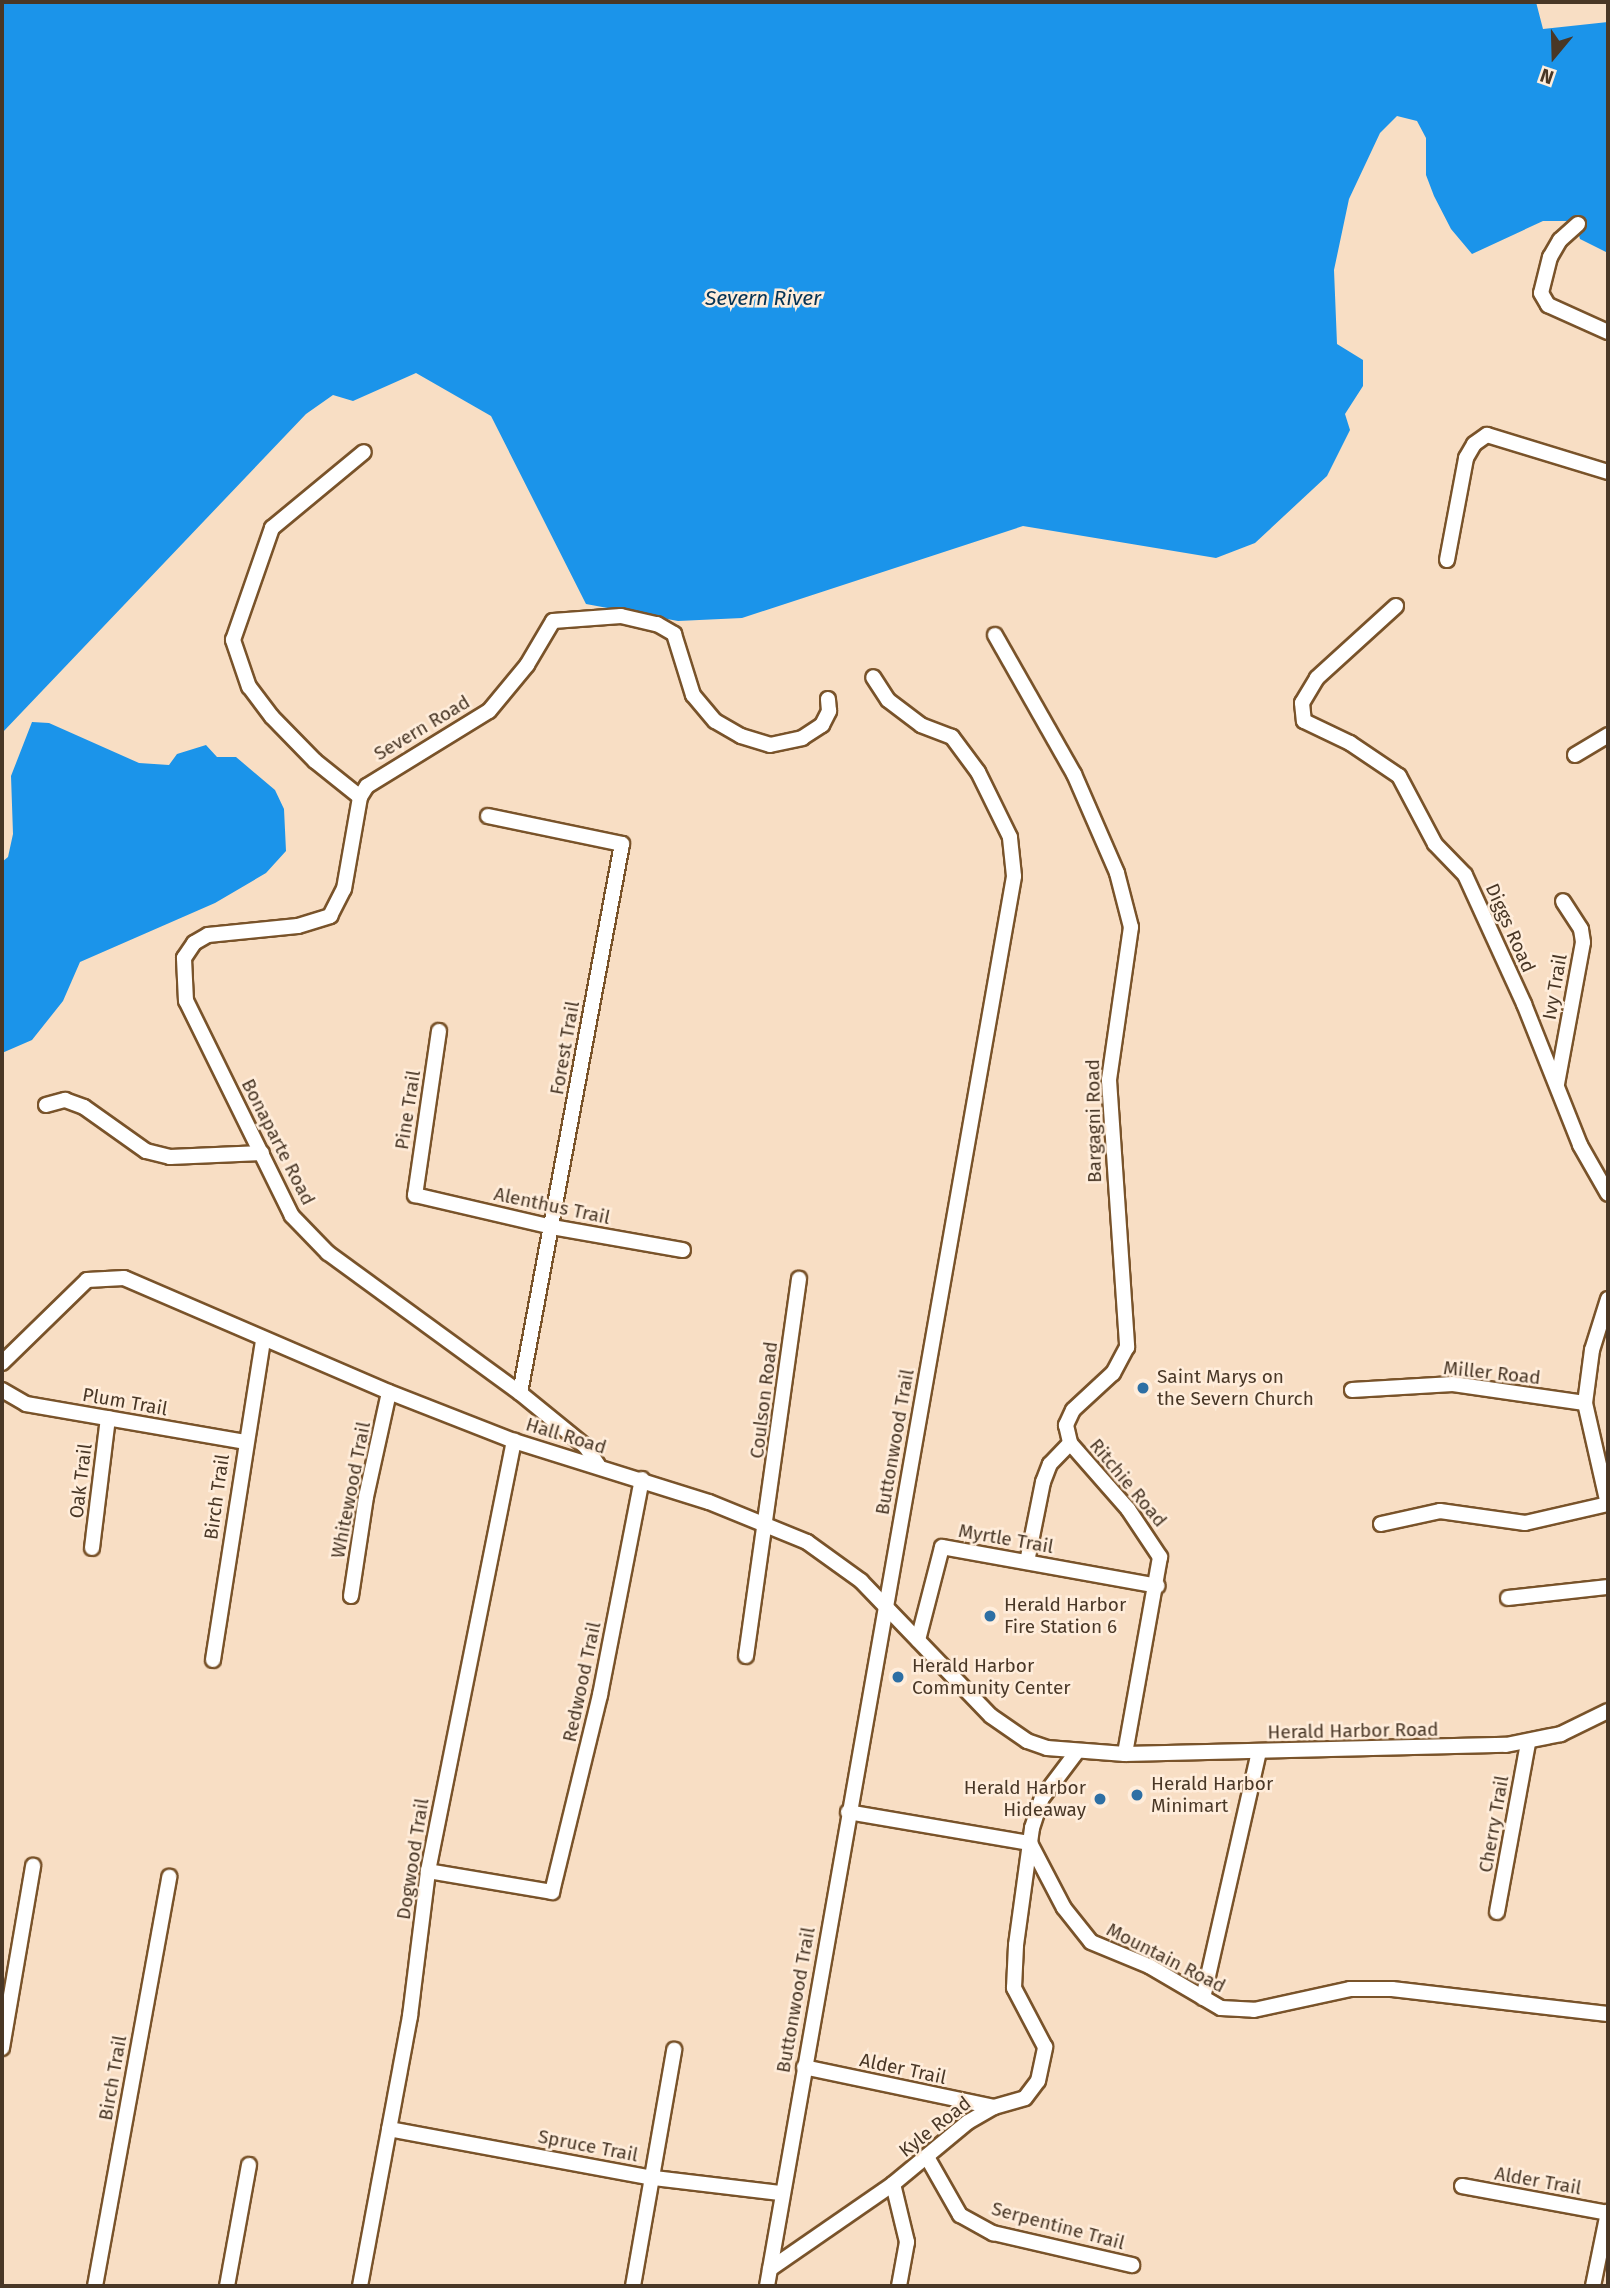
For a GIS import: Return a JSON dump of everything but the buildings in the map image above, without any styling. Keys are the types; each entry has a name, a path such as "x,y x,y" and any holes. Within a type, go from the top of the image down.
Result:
{"street":[{"path":"1578,225 1560,240 1541,293 1548,305 1608,332"},
{"path":"1447,561 1466,458 1474,444 1496,436 1608,472"},
{"path":"360,797 315,761 272,717 249,687 233,640 272,528 364,452"},
{"name":"Diggs Road","path":"1396,606 1317,678 1302,703 1304,722 1371,756 1399,776 1435,844 1473,890 1557,1084 1580,1145 1608,1195"},
{"name":"Severn Road","path":"360,797 376,778 489,711 527,665 553,621 621,616 657,624 674,634 682,649 693,695 715,721 741,736 770,745 802,738 822,725 829,711 828,699"},
{"name":"Bargagni Road","path":"995,635 1085,797 1117,873 1130,927 1109,1080 1126,1347 1113,1373 1068,1418 1070,1443"},
{"name":"Buttonwood Trail","path":"770,2269 780,2193 886,1605 1014,859 1004,822 978,772 952,737 921,725 888,700 873,677"},
{"path":"1575,755 1608,735"},
{"name":"Bonaparte Road","path":"360,797 346,877 335,909 313,923 200,938 188,951 183,968 186,1001 292,1216 328,1252 520,1392 585,1446 598,1465"},
{"name":"Forest Trail","path":"488,816 622,845 520,1392"},
{"name":"Ivy Trail","path":"1557,1084 1583,942 1581,929 1563,901"},
{"name":"Pine Trail","path":"415,1195 439,1031"},
{"path":"46,1105 65,1100 84,1107 146,1151 170,1157 262,1153"},
{"name":"Alenthus Trail","path":"415,1195 552,1227 683,1250"},
{"name":"Hall Road","path":"2,1363 86,1280 124,1278 263,1341 389,1392 514,1441 642,1479 767,1525 833,1557 886,1605 1006,1728 1047,1748 1092,1754"},
{"name":"Coulson Road","path":"746,1656 767,1525 799,1279"},
{"path":"1381,1524 1440,1511 1525,1522 1608,1504 1585,1403 1592,1350 1608,1299"},
{"name":"Birch Trail","path":"213,1660 245,1442 263,1341"},
{"name":"Miller Road","path":"1352,1390 1453,1384 1585,1403"},
{"name":"Plum Trail","path":"2,1391 26,1404 245,1442"},
{"name":"Whitewood Trail","path":"351,1596 366,1497 389,1392"},
{"name":"Oak Trail","path":"92,1548 108,1418"},
{"name":"Dogwood Trail","path":"360,2286 410,2016 428,1871 514,1441"},
{"path":"1027,1562 1043,1482 1050,1464 1070,1443"},
{"name":"Ritchie Road","path":"1070,1443 1155,1545 1160,1557 1158,1586 1125,1754"},
{"name":"Redwood Trail","path":"428,1871 552,1892 600,1695 642,1479"},
{"name":"Myrtle Trail","path":"918,1640 942,1547 1158,1586"},
{"path":"1508,1598 1608,1587"},
{"name":"Herald Harbor Road","path":"1092,1754 1259,1752 1528,1743 1608,1712"},
{"name":"Cherry Trail","path":"1497,1912 1528,1743"},
{"path":"1203,1998 1259,1752"},
{"path":"848,1812 1030,1843 1042,1798 1076,1753"},
{"name":"Mountain Road","path":"1030,1843 1064,1908 1091,1942 1149,1966 1221,2008 1254,2010 1350,1989 1392,1989 1608,2014"},
{"name":"Kyle Road","path":"770,2269 893,2184 994,2107 1025,2098 1038,2081 1045,2047 1014,1989 1030,1843"},
{"path":"2,2048 33,1866"},
{"name":"Birch Trail","path":"95,2286 169,1877"},
{"path":"634,2286 674,2050"},
{"name":"Alder Trail","path":"804,2067 994,2107"},
{"name":"Spruce Trail","path":"389,2129 654,2178 780,2193"},
{"name":"Serpentine Trail","path":"927,2157 960,2215 993,2233 1132,2265"},
{"path":"227,2286 249,2165"},
{"path":"893,2184 907,2242 899,2286"},
{"name":"Alder Trail","path":"1462,2186 1608,2212"},
{"path":"1593,2286 1608,2212"},
{"path":"766,2286 770,2269"}],"water":[{"name":"Severn River","path":"2,2 1536,2 1543,29 1608,22 1608,253 1580,239 1575,221 1543,221 1472,254 1451,229 1434,196 1426,175 1426,138 1417,121 1397,116 1380,133 1349,199 1334,270 1337,344 1363,360 1363,386 1345,414 1350,430 1327,476 1255,543 1216,558 1023,526 742,618 678,621 586,604 491,416 416,373 353,401 333,395 306,414 2,733"},
{"path":"32,722 49,723 139,763 169,765 177,754 206,745 217,757 236,757 275,790 284,809 286,851 266,873 215,903 80,962 63,1001 32,1040 2,1053 2,862 8,857 13,834 11,776"}],"place":[{"name":"Saint Marys on the Severn Church","path":"1143,1388"},
{"name":"Herald Harbor Fire Station 6","path":"990,1616"},
{"name":"Herald Harbor Community Center","path":"898,1677"},
{"name":"Herald Harbor Minimart","path":"1137,1795"},
{"name":"Herald Harbor Hideaway","path":"1100,1799"}]}
